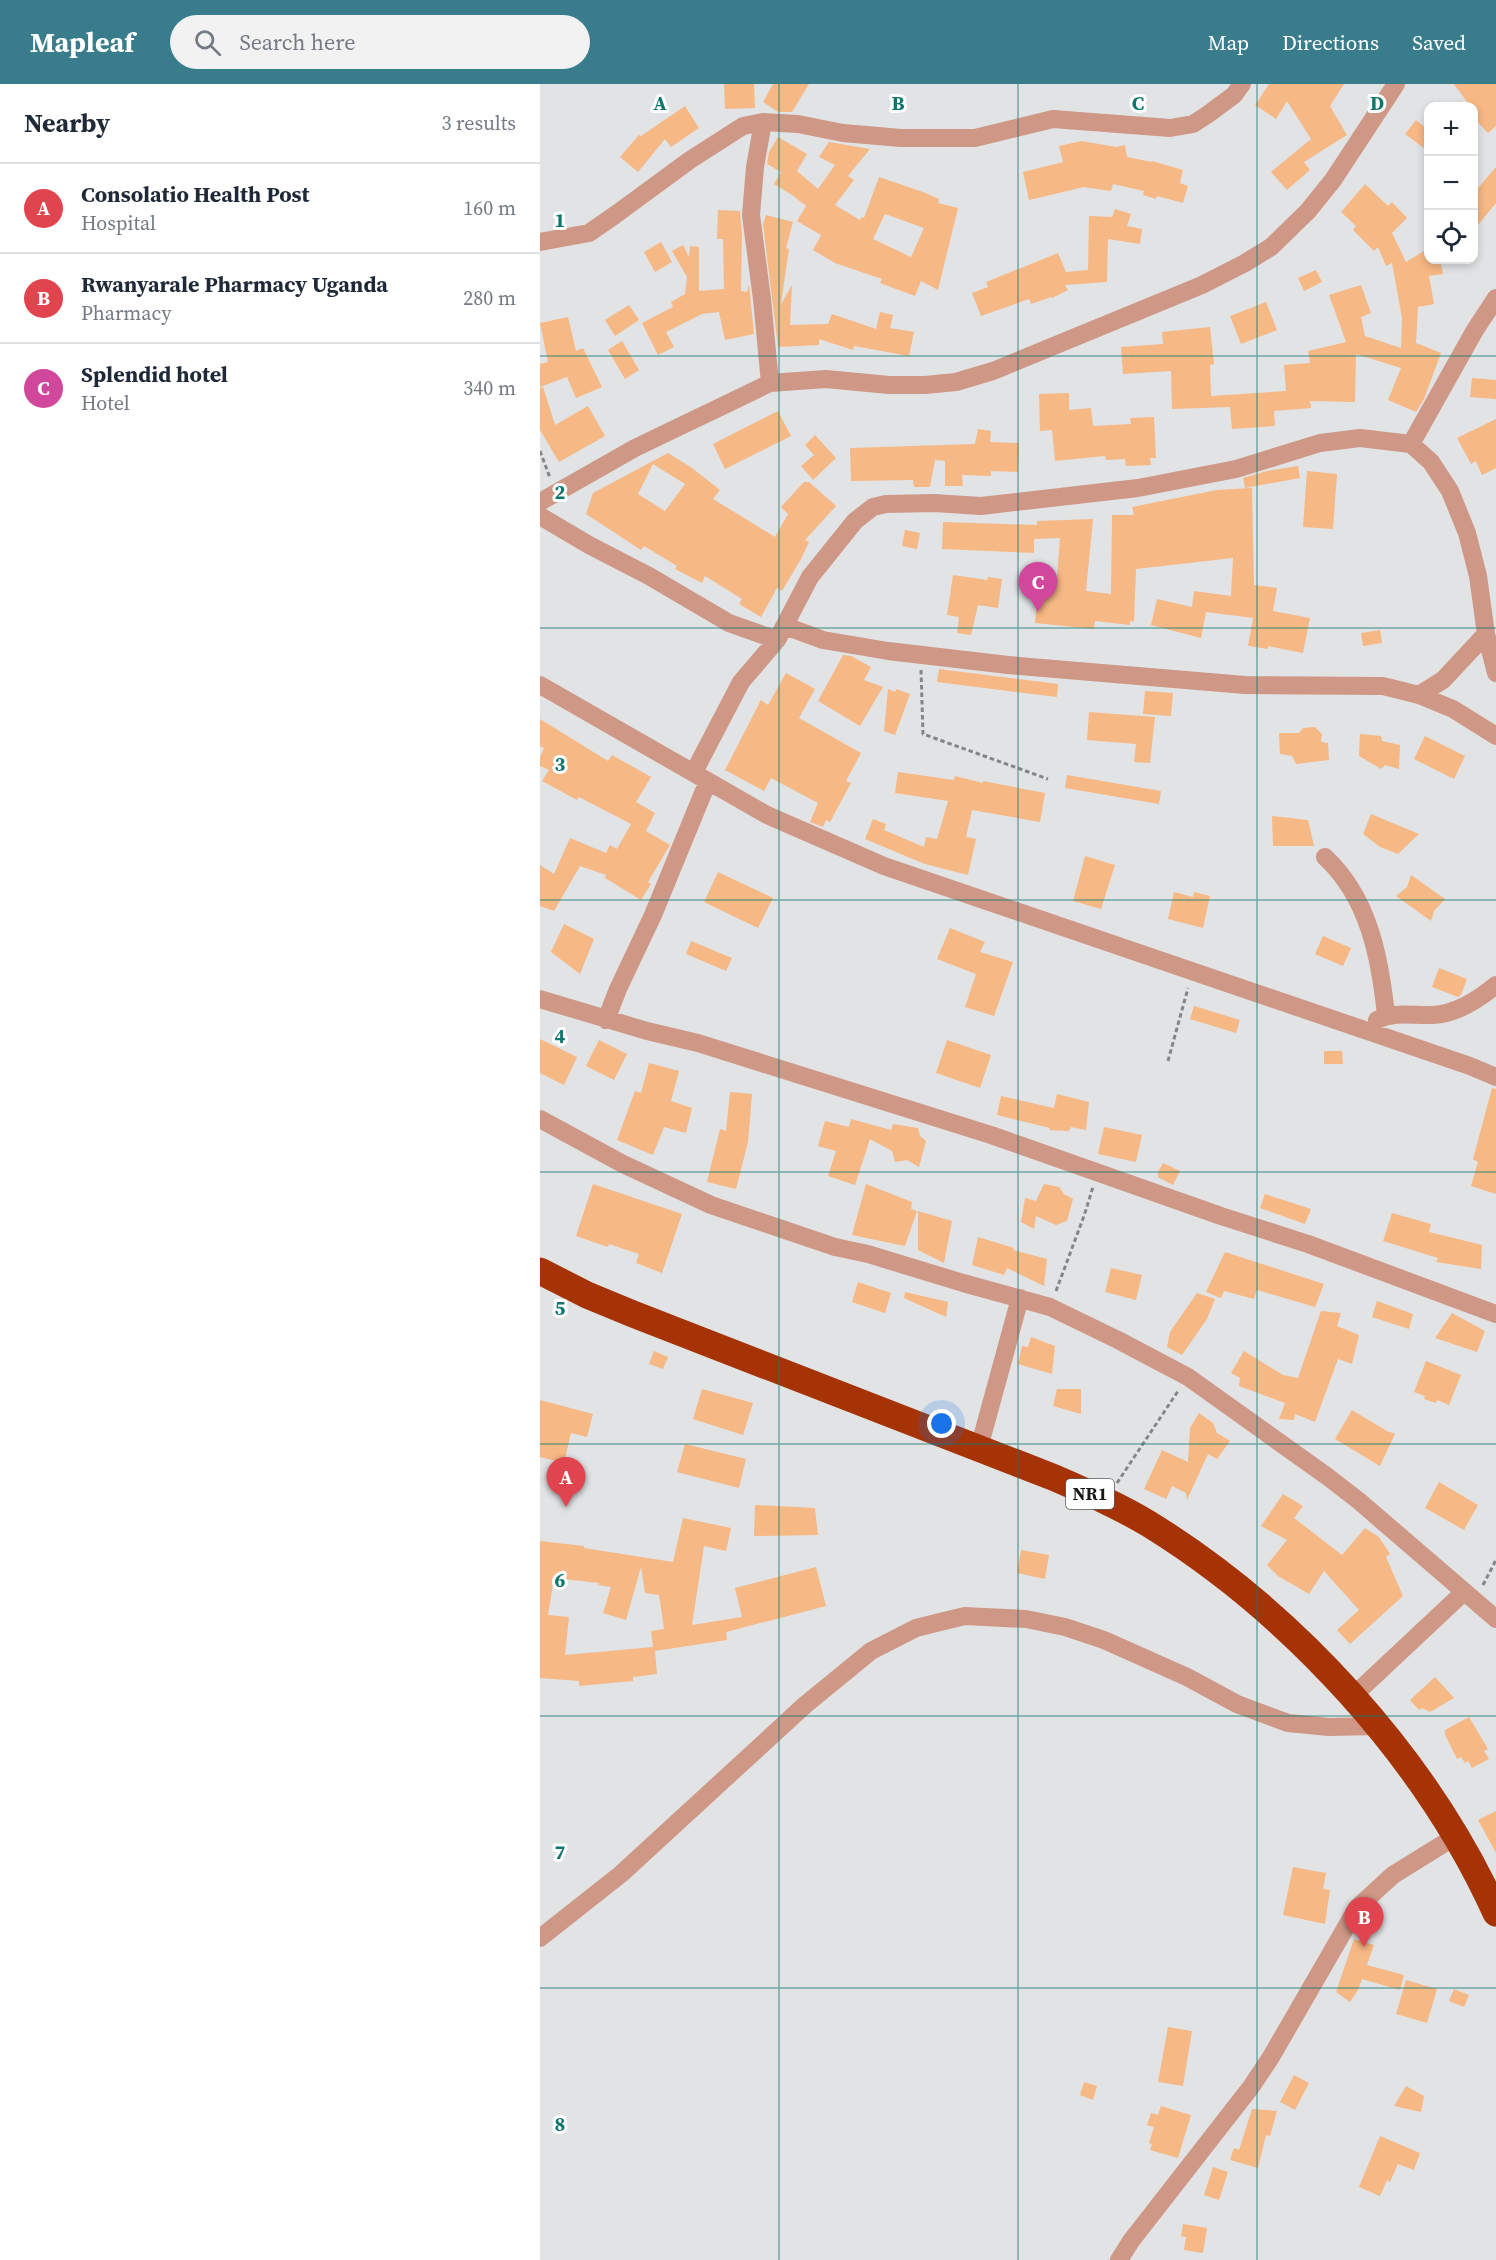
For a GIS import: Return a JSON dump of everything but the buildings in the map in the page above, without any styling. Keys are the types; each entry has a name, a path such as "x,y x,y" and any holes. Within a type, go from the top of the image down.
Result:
{"highway":[{"name":"NR1","path":"540,1271 587,1295 624,1310 1055,1478 1105,1500 1148,1524 1206,1562 1292,1635 1378,1726 1431,1797 1456,1836 1496,1913"}],"street":[{"path":"540,242 589,233 725,136 743,126 763,122 798,124 843,133 901,138 975,138 1053,119 1170,128 1193,124 1234,95 1242,84"},
{"path":"548,497 635,448 770,383 826,379 889,385 956,382 993,371 1202,285 1271,247 1308,211 1333,180 1396,84"},
{"path":"763,122 755,167 751,215 770,383"},
{"path":"1411,444 1475,330 1496,298"},
{"path":"606,1020 653,915 701,777 741,682 781,633 810,577 855,520 873,507 886,504 934,503 981,506 1054,499 1138,488 1236,469 1320,443 1360,438 1411,444 1431,462 1450,491 1467,533 1478,576 1486,634 1496,673"},
{"path":"540,516 729,623 888,651 1008,665 1245,685 1383,686 1419,695 1453,709 1496,736"},
{"path":"1419,695 1443,680 1486,634"},
{"path":"540,685 767,815 884,866 1470,1066 1496,1077"},
{"path":"1325,857 1339,870 1352,889 1368,922 1377,949 1386,1016"},
{"path":"1360,1030 1386,1016 1445,1013 1467,1005 1496,985"},
{"path":"540,999 606,1020 698,1043 981,1131 1221,1216 1308,1244 1496,1314"},
{"path":"540,1119 614,1159 711,1205 835,1247 868,1254 1050,1307 1099,1330 1188,1377 1359,1501 1496,1619"},
{"path":"979,1448 1020,1298"},
{"path":"1352,1696 1469,1597"},
{"path":"540,1938 621,1874 805,1705 871,1651 916,1628 965,1616 1026,1619 1065,1627 1104,1640 1186,1677 1237,1704 1288,1723 1329,1727 1378,1726"},
{"path":"1119,2260 1271,2057 1357,1908 1393,1875 1456,1836"}],"path":[{"path":"540,452 548,497"},
{"path":"921,663 923,734 1048,779"},
{"path":"1168,1061 1193,972"},
{"path":"1050,1307 1084,1216 1097,1171"},
{"path":"1105,1500 1188,1377"},
{"path":"1469,1597 1496,1560"}],"place":[{"name":"Splendid hotel","path":"1038,612"},
{"name":"Consolatio Health Post","path":"566,1507"},
{"name":"Rwanyarale Pharmacy Uganda","path":"1364,1947"}]}
